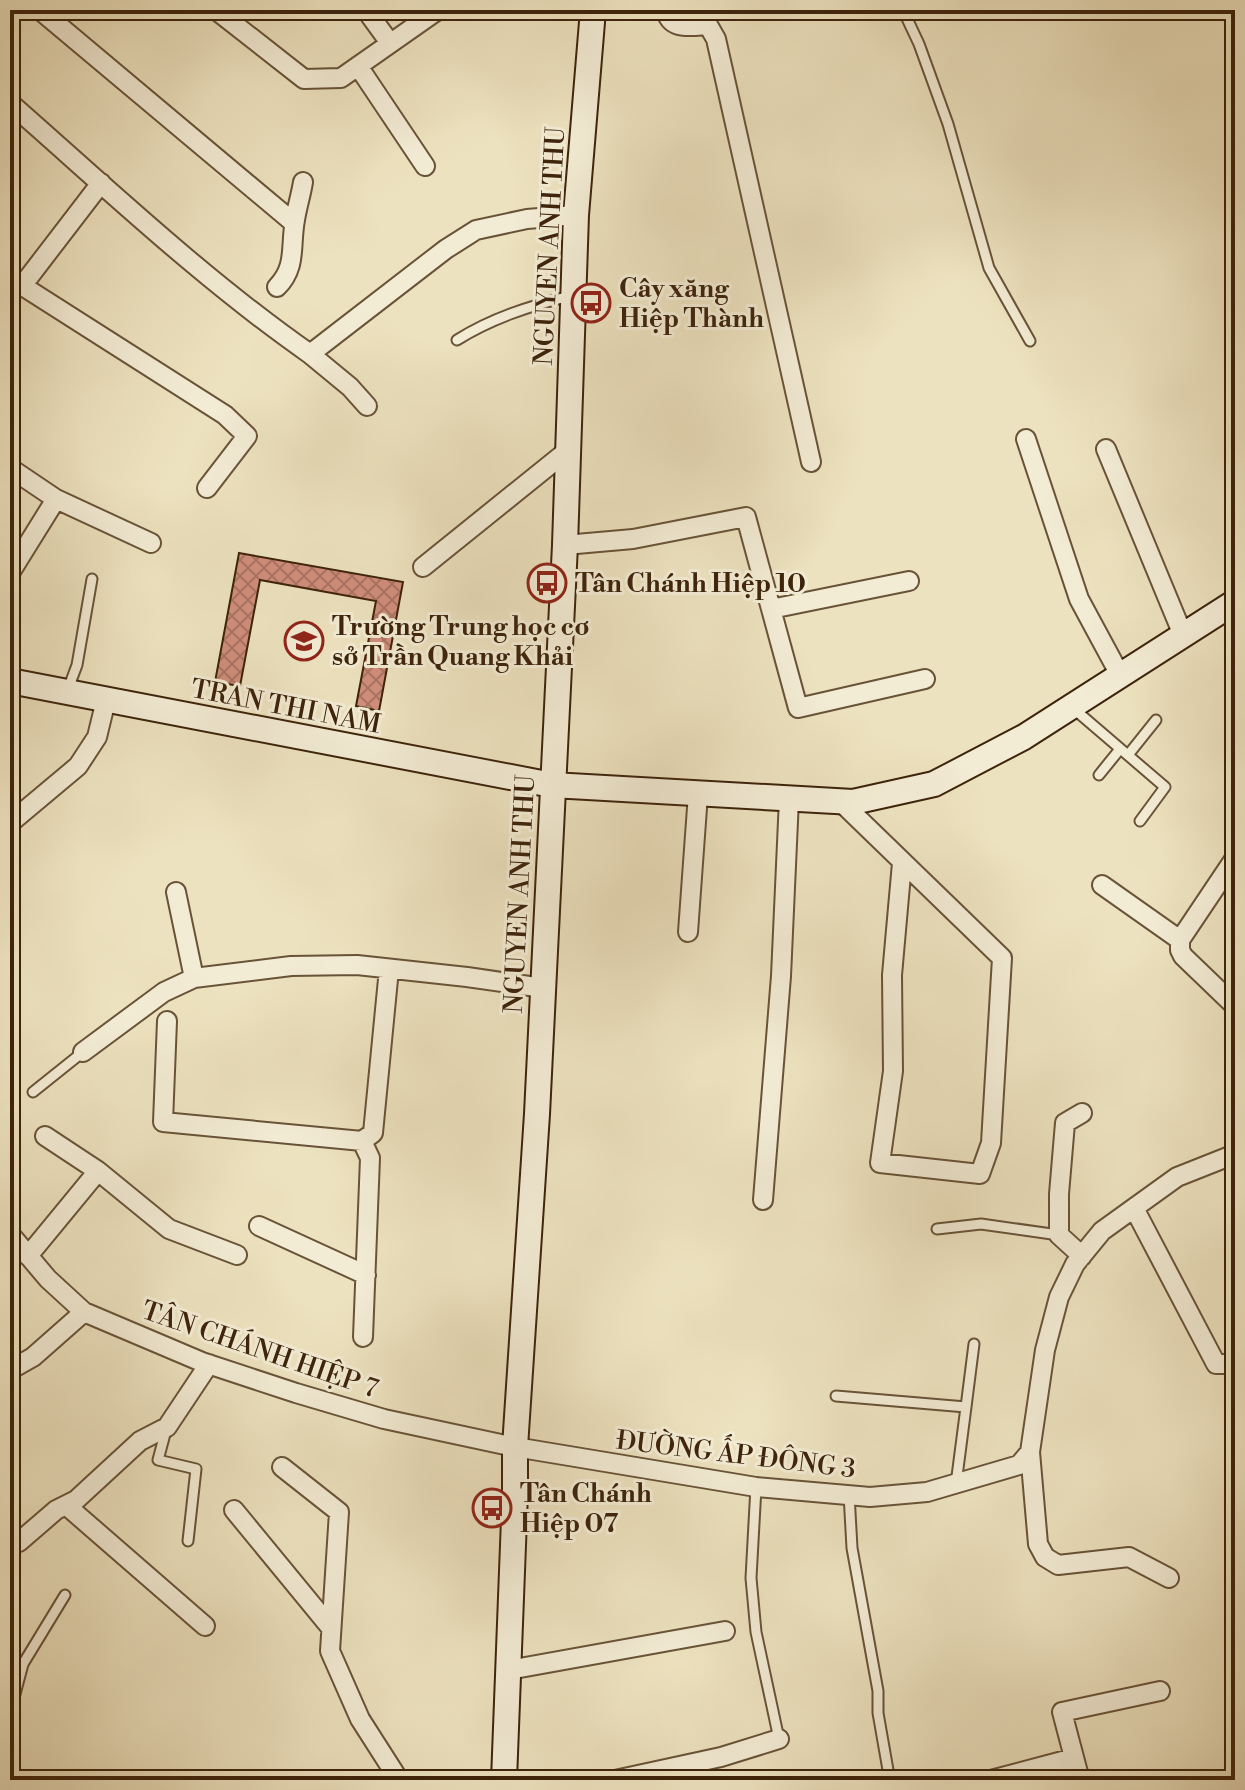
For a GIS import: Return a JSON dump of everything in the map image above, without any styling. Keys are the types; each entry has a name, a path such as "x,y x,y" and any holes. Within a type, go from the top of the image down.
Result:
{"main road":[{"name":"NGUYEN ANH THU","path":"504,1780 515,1447 543,988 565,545 576,215 593,10"},
{"name":"TRAN THI NAM","path":"10,681 552,785 853,802 934,784 1024,737 1235,602"}],"street":[{"path":"40,10 294,223"},
{"path":"216,10 304,79 341,78 438,10"},
{"path":"366,10 390,43"},
{"path":"666,10 667,17 678,26 708,25 716,39 811,462"},
{"path":"358,66 425,166"},
{"path":"10,103 255,313 350,387 367,406"},
{"path":"277,287 287,277 292,263 294,223 303,182"},
{"path":"101,183 16,282 225,415 247,436 207,488"},
{"path":"310,354 424,265 476,230 527,219 576,215"},
{"path":"1026,439 1079,599 1120,675"},
{"path":"1106,449 1183,635"},
{"path":"423,567 567,451"},
{"path":"10,468 56,499 151,543"},
{"path":"10,573 56,499"},
{"path":"565,545 633,539 746,517 798,708 925,679"},
{"path":"771,609 909,581"},
{"path":"10,823 78,766 97,737 106,700"},
{"path":"688,932 698,794"},
{"path":"763,1200 781,976 789,799"},
{"path":"841,802 1002,958 991,1143 980,1174 880,1163 893,1071 892,975 902,863"},
{"path":"1235,858 1180,940 1183,956 1235,1006"},
{"path":"1102,885 1180,940"},
{"path":"176,892 194,978"},
{"path":"83,1052 164,992 194,978 291,966 357,965 543,988"},
{"path":"167,1021 163,1122 362,1141 373,1133 389,969"},
{"path":"1082,1113 1065,1123 1059,1194 1059,1235 1082,1256"},
{"path":"45,1136 98,1171 169,1229 237,1255"},
{"path":"362,1141 370,1158 363,1337"},
{"path":"1169,1578 1129,1557 1058,1565 1045,1557 1038,1544 1030,1452 1045,1350 1059,1297 1082,1256 1102,1231 1177,1177 1235,1154"},
{"path":"28,1256 98,1171"},
{"path":"1134,1208 1216,1364 1235,1364"},
{"path":"259,1226 366,1275"},
{"name":"TÂN CHÁNH HIỆP 7","path":"10,1234 48,1279 84,1312 209,1364 384,1419 515,1447"},
{"path":"11,1372 84,1312"},
{"path":"10,1537 19,1542 56,1510 84,1493 140,1441 167,1427 209,1364"},
{"name":"ĐƯỜNG ẤP ĐÔNG 3","path":"515,1447 756,1487 870,1497 927,1492 956,1484 1019,1465 1030,1452"},
{"path":"282,1467 339,1512 330,1651 354,1705 399,1780"},
{"path":"67,1506 205,1626"},
{"path":"234,1510 331,1628"},
{"path":"509,1670 725,1631"},
{"path":"1080,1780 1062,1712 1160,1691"},
{"path":"615,1780 721,1757 779,1739"},
{"path":"991,1780 1074,1758"}],"lane":[{"path":"903,10 948,124 989,268 1030,341"},
{"path":"457,340 483,323 536,304 574,295"},
{"path":"67,692 77,665 92,579"},
{"path":"1071,707 1165,787 1140,821"},
{"path":"1099,775 1156,720"},
{"path":"33,1092 83,1052"},
{"path":"937,1229 981,1224 1059,1235"},
{"path":"956,1484 974,1344"},
{"path":"836,1396 966,1407"},
{"path":"167,1427 158,1460 196,1469 188,1541"},
{"path":"756,1487 751,1578 756,1632 779,1739"},
{"path":"849,1494 852,1548 878,1691 878,1713 888,1770"},
{"path":"10,1713 23,1664 65,1595"},
{"path":"10,1658 23,1664"}],"building":[{"path":"239,553 403,582 379,711 356,706 376,601 260,580 240,686 215,682"}],"place":[{"name":"Cây xăng Hiệp Thành","path":"591,303"},
{"name":"Tân Chánh Hiệp 10","path":"547,583"},
{"name":"Trường Trung học cơ sở Trần Quang Khải","path":"304,641"},
{"name":"Tân Chánh Hiệp 07","path":"492,1508"}]}
